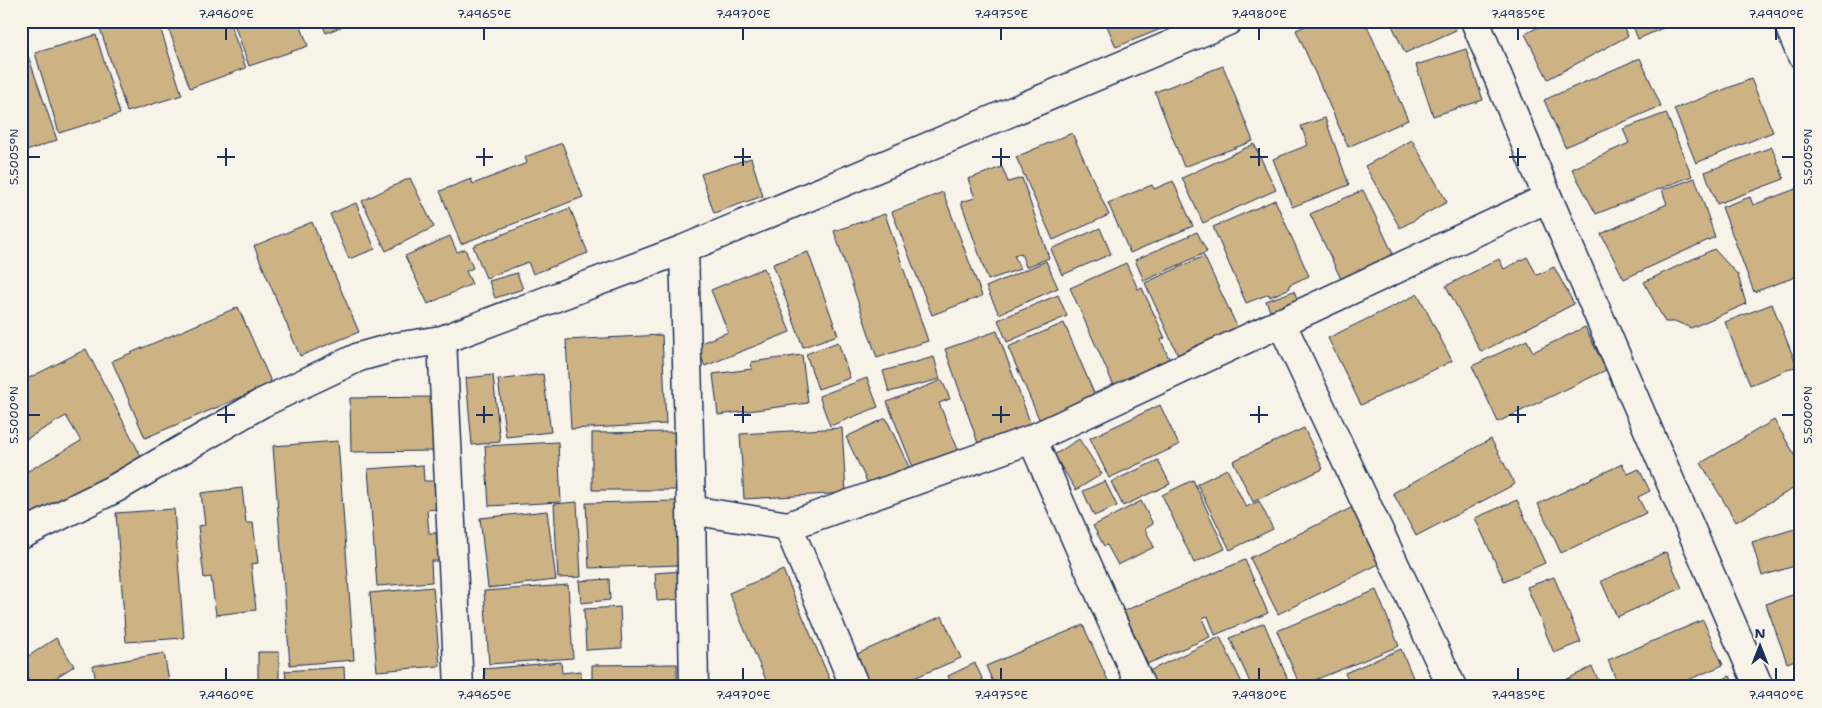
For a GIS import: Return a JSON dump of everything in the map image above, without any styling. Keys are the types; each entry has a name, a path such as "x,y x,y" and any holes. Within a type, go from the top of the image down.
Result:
{"street":[{"path":"21,535 116,488 262,403 359,357 396,347 442,340 684,249 1228,21"},
{"path":"1475,21 1548,198 1759,687"},
{"path":"1787,21 1801,54"},
{"path":"692,510 788,526 1032,439 1548,198"},
{"path":"684,249 692,510 694,687"},
{"path":"1282,322 1452,687"},
{"path":"442,340 459,687"},
{"path":"1032,439 1141,687"},
{"path":"788,526 855,687"}],"building":[{"path":"112,21 158,21 182,95 127,112 99,25"},
{"path":"166,21 229,21 246,68 190,88"},
{"path":"233,21 299,21 308,46 249,66"},
{"path":"321,21 355,21 326,33"},
{"path":"1105,21 1181,21 1116,47"},
{"path":"1317,21 1365,21 1408,120 1348,147 1296,30"},
{"path":"1390,21 1452,21 1456,30 1405,53"},
{"path":"1550,21 1620,21 1628,36 1548,79 1525,34"},
{"path":"1631,21 1679,21 1638,39"},
{"path":"96,35 120,114 59,133 35,53"},
{"path":"1466,49 1483,100 1433,116 1416,65"},
{"path":"26,50 57,140 21,153 21,52"},
{"path":"1640,58 1661,106 1565,147 1544,100"},
{"path":"1223,66 1253,141 1184,167 1155,92"},
{"path":"1751,79 1773,132 1696,163 1674,109"},
{"path":"1666,113 1692,176 1596,214 1572,169 1629,143 1623,129"},
{"path":"1325,118 1349,185 1292,207 1273,159 1308,145 1301,126"},
{"path":"1072,133 1109,215 1053,240 1016,157"},
{"path":"1412,140 1447,202 1400,228 1365,166"},
{"path":"562,143 583,197 461,244 440,191 471,179 473,184 527,163 525,157"},
{"path":"1254,144 1276,190 1203,223 1182,178"},
{"path":"1772,147 1784,179 1717,204 1705,172"},
{"path":"751,158 763,196 714,213 701,174"},
{"path":"1002,167 1008,182 1022,178 1049,258 1026,267 1021,253 1014,255 1020,269 988,280 961,202 975,198 968,179"},
{"path":"410,178 434,227 386,251 362,201"},
{"path":"1695,178 1715,237 1624,279 1601,234 1667,204 1662,190"},
{"path":"1173,181 1193,226 1130,253 1108,203 1152,185 1154,189"},
{"path":"1801,187 1801,275 1754,292 1722,207 1750,197 1753,205"},
{"path":"1363,190 1394,256 1342,281 1310,214"},
{"path":"943,192 982,296 932,315 892,212"},
{"path":"1275,200 1309,276 1289,285 1290,288 1270,297 1269,294 1246,303 1213,227"},
{"path":"356,203 375,249 349,259 330,214"},
{"path":"570,208 588,253 533,274 528,262 486,278 473,246"},
{"path":"885,214 928,341 877,358 834,231"},
{"path":"312,222 359,332 300,356 254,246"},
{"path":"1100,228 1111,254 1062,275 1051,249"},
{"path":"1197,232 1207,252 1144,281 1135,260"},
{"path":"450,236 457,252 465,249 473,268 466,271 472,284 428,304 405,256"},
{"path":"1714,249 1738,275 1746,304 1691,328 1677,322 1665,322 1644,282"},
{"path":"808,252 838,335 803,347 773,264"},
{"path":"1204,256 1241,335 1181,362 1145,283"},
{"path":"1527,257 1537,275 1554,267 1574,304 1481,352 1446,286 1499,259 1504,269"},
{"path":"1046,261 1058,288 999,314 986,287"},
{"path":"1126,263 1138,289 1142,288 1165,338 1161,340 1170,361 1114,386 1070,288"},
{"path":"764,268 790,332 705,366 696,345 728,332 711,290"},
{"path":"517,273 523,289 495,298 489,281"},
{"path":"1294,291 1301,308 1273,318 1266,301"},
{"path":"1418,294 1452,361 1361,405 1328,338"},
{"path":"1058,295 1067,316 1007,342 998,320"},
{"path":"1772,304 1797,366 1750,385 1725,322"},
{"path":"238,307 272,384 145,438 112,361"},
{"path":"1064,323 1096,398 1040,421 1008,347"},
{"path":"1585,327 1606,370 1498,422 1472,366 1527,340 1533,352"},
{"path":"997,331 1031,425 978,443 945,349"},
{"path":"662,335 666,424 571,429 566,340"},
{"path":"838,342 850,378 818,389 806,354"},
{"path":"86,349 144,462 21,525 21,475 81,441 66,416 21,442 21,382"},
{"path":"802,355 808,403 718,415 713,374 752,369 751,362"},
{"path":"934,357 940,379 889,392 883,371"},
{"path":"543,374 551,432 506,437 498,380"},
{"path":"493,375 500,442 472,445 466,378"},
{"path":"867,378 878,407 830,426 819,396"},
{"path":"942,380 950,399 939,403 959,452 914,470 887,402"},
{"path":"433,397 434,451 351,452 350,398"},
{"path":"1160,405 1179,445 1109,478 1090,438"},
{"path":"886,418 909,467 869,486 846,437"},
{"path":"1774,420 1801,465 1801,484 1736,522 1701,463"},
{"path":"842,428 846,493 744,499 740,434"},
{"path":"1304,428 1323,469 1253,502 1233,461"},
{"path":"677,432 678,490 592,490 592,433"},
{"path":"1079,439 1102,474 1076,490 1054,455"},
{"path":"1491,439 1515,484 1416,536 1393,493"},
{"path":"338,441 354,660 290,665 273,446"},
{"path":"558,442 561,502 489,506 485,446"},
{"path":"1158,460 1170,484 1123,506 1111,482"},
{"path":"1622,464 1628,474 1639,469 1650,491 1638,497 1646,513 1561,553 1538,504"},
{"path":"423,465 424,481 434,481 436,509 427,510 429,533 436,533 439,561 431,561 432,582 377,586 368,469"},
{"path":"1227,469 1246,507 1259,501 1273,529 1230,550 1197,484"},
{"path":"1193,480 1225,549 1194,563 1162,495"},
{"path":"1105,481 1117,506 1094,516 1083,491"},
{"path":"242,488 246,523 253,523 258,563 251,564 256,610 216,615 211,577 204,578 198,526 205,525 201,493"},
{"path":"1517,500 1545,563 1504,581 1475,518"},
{"path":"677,501 679,565 589,568 586,503"},
{"path":"1141,501 1153,524 1145,529 1154,547 1118,565 1107,545 1104,546 1093,526"},
{"path":"577,502 581,577 558,578 554,504"},
{"path":"1355,506 1383,562 1278,614 1250,558"},
{"path":"174,509 184,638 126,642 116,513"},
{"path":"547,511 556,580 488,588 480,518"},
{"path":"1801,527 1801,564 1762,576 1752,542"},
{"path":"1666,552 1682,588 1617,617 1601,581"},
{"path":"1245,560 1268,613 1215,635 1208,616 1202,618 1210,637 1147,664 1124,611"},
{"path":"783,570 833,687 769,687 729,593"},
{"path":"681,571 683,599 657,601 655,573"},
{"path":"1554,577 1581,642 1554,653 1527,587"},
{"path":"609,579 610,600 581,603 579,581"},
{"path":"568,585 573,658 489,664 484,591"},
{"path":"433,587 440,666 377,671 370,593"},
{"path":"1376,590 1399,646 1300,686 1277,631"},
{"path":"1801,592 1801,658 1787,663 1766,604"},
{"path":"620,607 622,648 586,650 584,609"},
{"path":"942,616 961,658 893,687 871,687 857,654"},
{"path":"1703,620 1723,665 1672,687 1619,687 1608,660"},
{"path":"1264,623 1291,687 1252,687 1230,638"},
{"path":"1083,625 1111,687 995,687 986,666"},
{"path":"1220,637 1244,687 1154,687 1147,672"},
{"path":"56,638 74,666 41,687 33,687 21,669 21,661"},
{"path":"1401,649 1417,687 1351,687 1345,673"},
{"path":"258,652 279,652 279,683 258,683"},
{"path":"164,653 170,687 97,687 93,666"},
{"path":"561,662 562,673 581,671 582,687 485,687 484,669"},
{"path":"975,663 986,687 953,687 948,676"},
{"path":"677,664 677,687 592,687 592,665"},
{"path":"344,667 345,687 287,687 285,671"},
{"path":"1592,667 1602,687 1551,687"},
{"path":"1730,676 1735,687 1706,687"},
{"path":"1340,679 1343,687 1321,687"},
{"path":"81,682 82,687 65,687"},
{"path":"940,682 943,687 928,687"}]}
